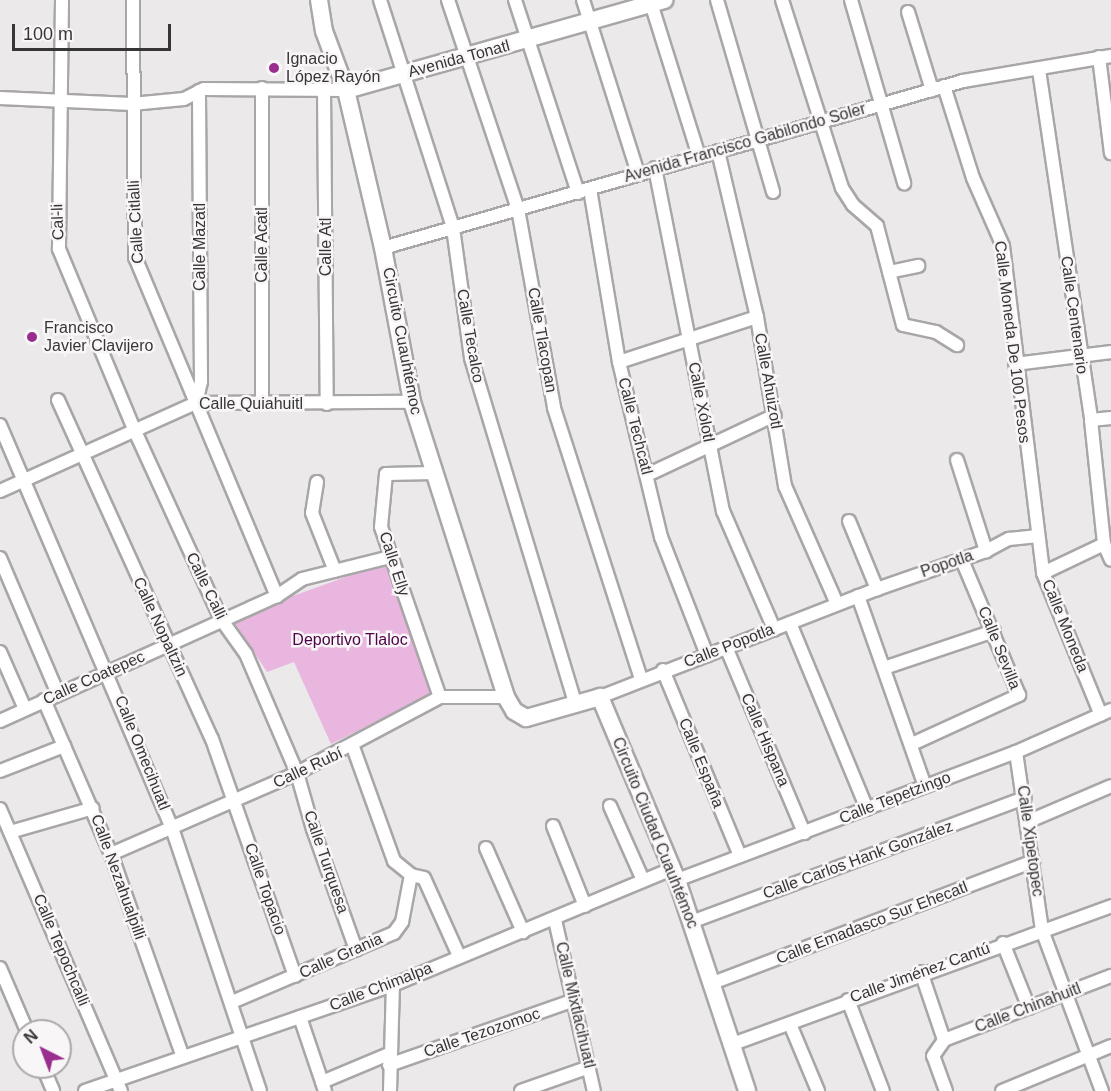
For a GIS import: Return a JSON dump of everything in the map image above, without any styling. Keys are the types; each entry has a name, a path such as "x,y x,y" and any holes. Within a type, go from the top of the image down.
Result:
{"street":[{"name":"Cal-li","path":"62,0 58,101 59,249 134,429"},
{"name":"Calle Citlalli","path":"133,0 132,104 135,257 277,596"},
{"name":"Circuito Cuauhtémoc","path":"319,0 324,31 346,90 383,248 412,402 510,704"},
{"name":"Calle Tecalco","path":"380,0 453,228 471,358 576,706"},
{"name":"Calle Tlacopan","path":"448,0 518,209 554,408 641,680"},
{"name":"Calle Techcatl","path":"516,0 584,191 619,362 665,551 707,655"},
{"path":"583,0 638,173"},
{"path":"717,0 773,192"},
{"path":"782,0 818,123 842,188 853,205 877,226 903,325 936,332 957,345"},
{"path":"851,0 904,183"},
{"name":"Avenida Tonatl","path":"0,98 132,104 184,99 199,91 262,88 346,90 529,40 656,1"},
{"path":"656,1 699,156"},
{"name":"Calle Moneda De 100 Pesos","path":"908,12 973,178 1003,246 1036,536"},
{"path":"1105,56 1111,153"},
{"name":"Avenida Francisco Gabilondo Soler","path":"383,248 938,88 1105,56"},
{"name":"Calle Centenario","path":"1039,69 1079,357 1091,420 1104,544 1111,560"},
{"name":"Calle Acatl","path":"262,88 262,402"},
{"name":"Calle Atl","path":"324,90 327,404"},
{"name":"Calle Mazatl","path":"196,403 201,382 199,91"},
{"name":"Calle Ahuizotl","path":"718,151 757,317 790,504 837,604"},
{"name":"Calle Xólotl","path":"655,168 723,511 774,628"},
{"path":"889,272 918,266"},
{"path":"619,362 757,317"},
{"path":"1016,364 1111,352"},
{"name":"Calle Nopaltzin","path":"58,400 80,454 212,739 235,801"},
{"name":"Calle Quiahuitl","path":"0,491 196,403 412,402"},
{"path":"647,475 775,415"},
{"path":"1091,420 1111,418"},
{"name":"Calle Omecihuatl","path":"0,425 109,672 172,828 260,1091"},
{"name":"Calle Calli","path":"134,429 221,619 246,654 297,773"},
{"path":"957,460 986,551"},
{"name":"Calle Elly","path":"434,473 390,473 384,477 381,527 440,697"},
{"path":"316,482 312,513 335,571"},
{"path":"849,521 877,589"},
{"name":"Popotla","path":"858,597 986,551 1016,536 1036,536"},
{"name":"Calle Moneda","path":"1036,536 1043,573 1106,712"},
{"path":"1043,573 1104,544"},
{"path":"221,619 277,596 302,579 390,557"},
{"path":"0,558 58,694"},
{"name":"Calle Sevilla","path":"912,744 1019,695 994,631 962,560"},
{"path":"858,597 925,786"},
{"name":"Calle Popotla","path":"600,697 663,670 858,597"},
{"name":"Calle Coatepec","path":"0,721 221,619"},
{"path":"790,623 867,808"},
{"path":"884,668 994,631"},
{"name":"Calle Hispana","path":"726,647 804,833"},
{"path":"0,652 25,709"},
{"name":"Calle España","path":"663,670 740,856"},
{"name":"Calle Rubí","path":"111,854 353,747 440,697 510,704"},
{"path":"510,704 526,718 576,706 600,697"},
{"name":"Circuito Ciudad Cuauhtémoc","path":"600,697 674,875 747,1091"},
{"name":"Calle Nezahualpilli","path":"44,700 93,808 111,854 183,1057"},
{"name":"Calle Tepetzingo","path":"674,875 740,856 804,833 1016,752 1106,712"},
{"path":"0,771 64,746"},
{"path":"353,747 394,861 411,875 424,878 459,956"},
{"name":"Calle Xipetopec","path":"1016,752 1042,930"},
{"name":"Calle Turquesa","path":"297,773 313,830 356,950"},
{"path":"1027,822 1111,786"},
{"name":"Calle Carlos Hank González","path":"691,922 1024,798"},
{"name":"Calle Topacio","path":"235,801 295,976"},
{"path":"610,806 643,880"},
{"path":"10,832 93,808"},
{"name":"Calle Tepochcalli","path":"0,810 119,1085"},
{"path":"552,826 585,906"},
{"path":"486,848 523,932"},
{"name":"Calle Emadasco Sur Ehecatl","path":"710,984 1033,861"},
{"name":"Calle Grania","path":"232,1002 356,950 399,929 411,875"},
{"name":"Calle Chimalpa","path":"85,1091 119,1085 183,1057 393,985 459,956 555,920 643,880 674,875"},
{"name":"Calle Jiménez Cantú","path":"730,1045 790,1024 921,972 1111,906"},
{"name":"Calle Mixtlacihuatl","path":"555,920 594,1091"},
{"path":"1042,930 1102,1091"},
{"path":"1003,943 1029,1008"},
{"path":"0,968 22,1019"},
{"path":"921,972 944,1040 933,1056 946,1091"},
{"name":"Calle Chinahuitl","path":"944,1040 1111,976"},
{"path":"390,1091 389,1060 393,985"},
{"name":"Calle Tezozomoc","path":"324,1087 389,1060 575,1000"},
{"path":"848,1000 883,1091"},
{"path":"300,1017 324,1087"},
{"path":"790,1024 818,1091"},
{"path":"1002,1091 1111,1046"},
{"path":"521,1091 589,1067"}],"green space":[{"name":"Deportivo Tlaloc","path":"387,562 432,694 331,744 294,662 267,672 232,618"}],"place":[{"name":"Ignacio López Rayón","path":"274,68"},
{"name":"Francisco Javier Clavijero","path":"32,337"}]}
